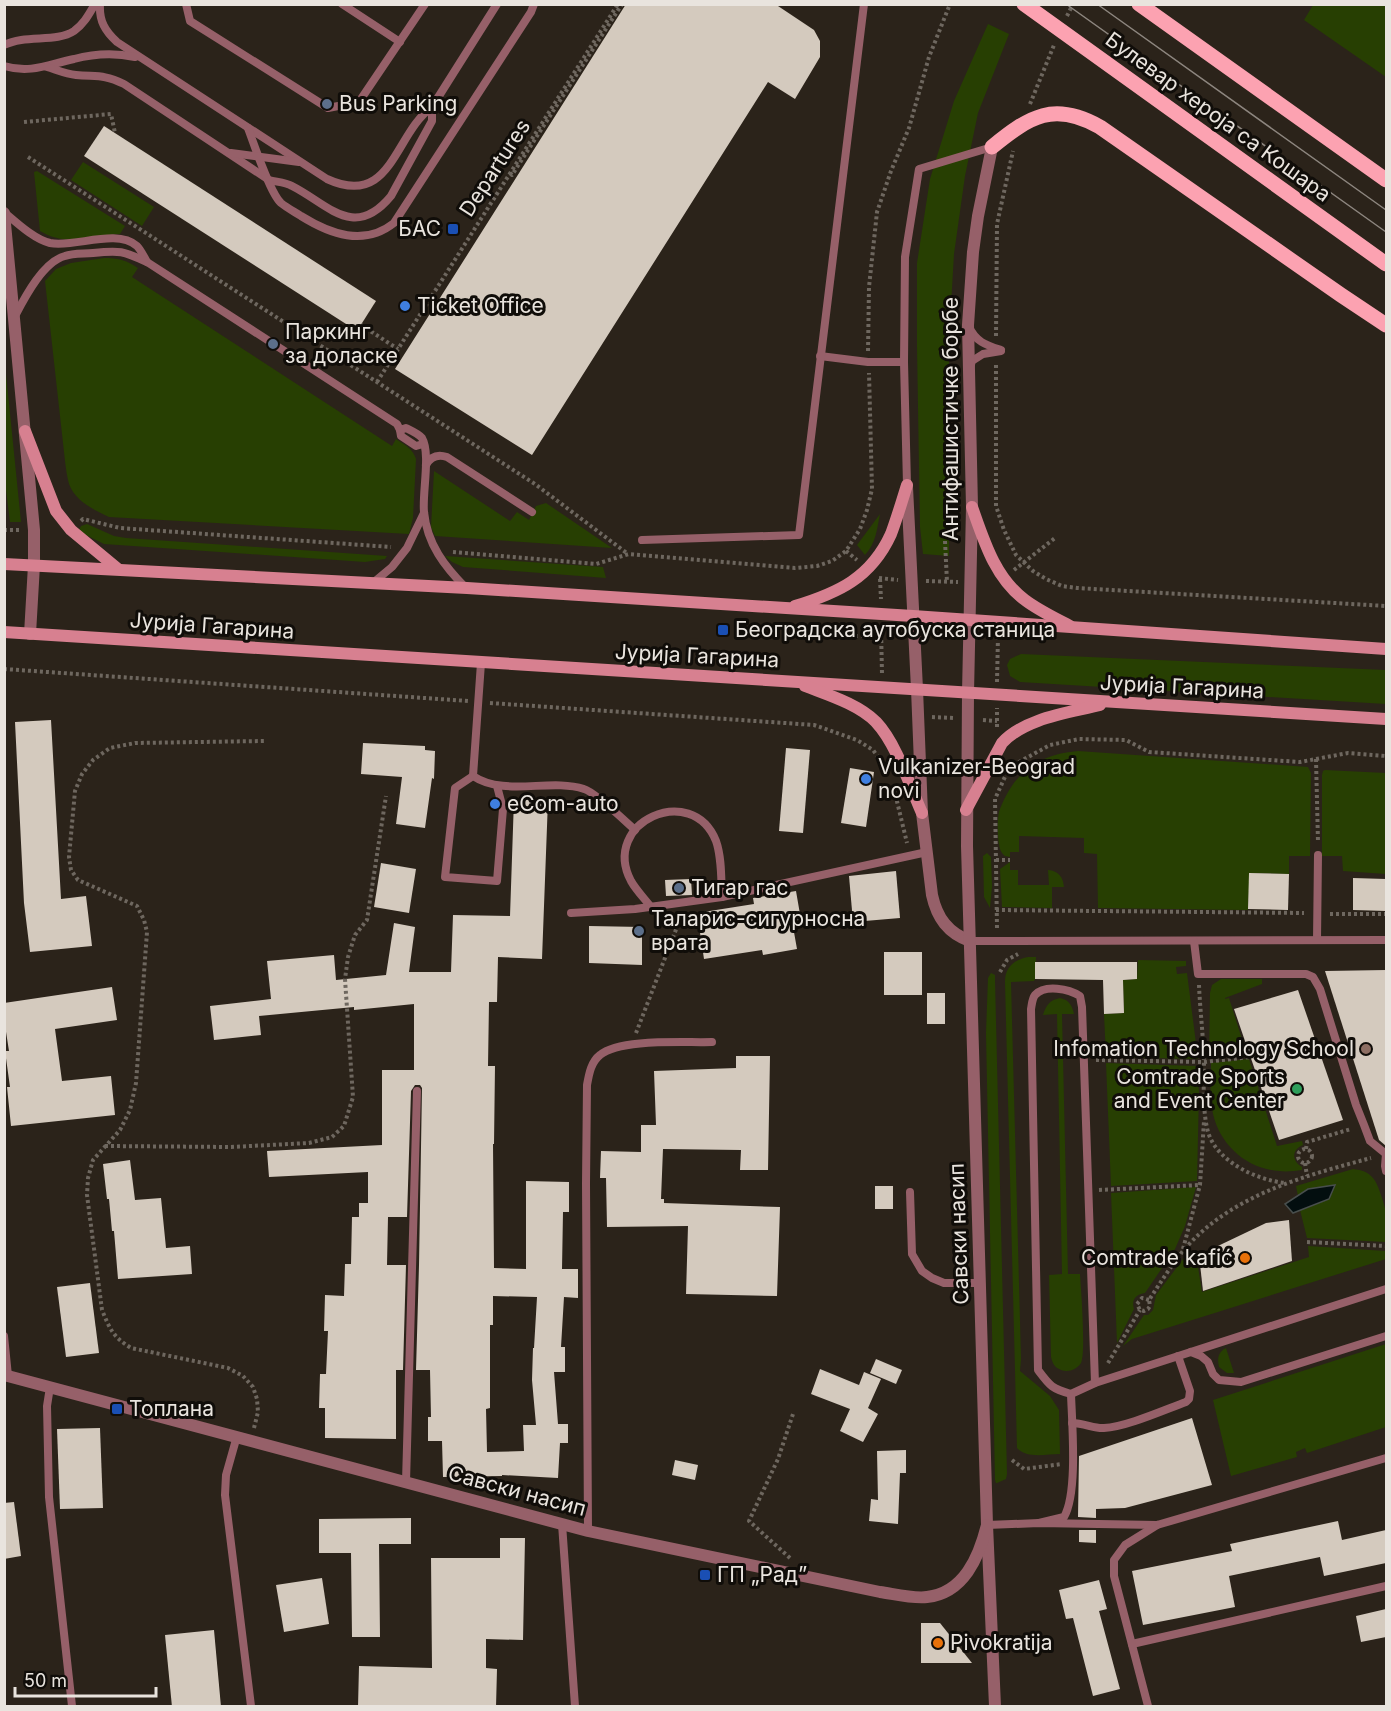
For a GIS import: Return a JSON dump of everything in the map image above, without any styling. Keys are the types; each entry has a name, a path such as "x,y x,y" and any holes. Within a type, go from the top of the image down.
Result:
{"main road":[{"name":"Булевар хероја са Кошара","path":"1024,4 1386,264"},
{"path":"1139,4 1386,180"},
{"path":"992,147 1038,117 1069,114 1086,119 1386,325"},
{"path":"25,431 56,511 75,534 118,569"},
{"path":"784,609 821,598 858,578 881,551 891,534 907,485"},
{"path":"972,507 983,540 1004,580 1025,600 1074,628"},
{"path":"4,564 374,582 1386,649"},
{"name":"Јурија Гагарина","path":"4,632 1386,719"},
{"path":"796,682 850,705 875,721 894,750 922,813"},
{"path":"966,810 1002,743 1008,737 1034,723 1054,716 1111,702"}],"street":[{"name":"Антифашистичке борбе","path":"968,693 972,507 968,325 973,252 992,147"},
{"path":"4,212 33,530 34,565 30,634"},
{"name":"Антифашистичке борбе","path":"907,485 916,688"},
{"path":"916,688 922,813 932,895 935,908 943,923 958,937 970,941"},
{"name":"Савски насип","path":"968,693 966,810 987,1525 995,1707"},
{"name":"Савски насип","path":"6,1376 588,1531 880,1592 926,1598 944,1593 958,1584 969,1571 982,1543 987,1525"}],"lane":[{"path":"4,45 14,40 62,36 73,32 84,22 95,4"},
{"path":"100,4 100,17 104,27 117,42 338,184 363,184 372,182 383,174 421,115 432,107 497,4"},
{"path":"186,4 189,21 328,108 359,102 425,4"},
{"path":"342,4 400,42"},
{"path":"248,127 280,202 323,229 343,236 365,236 384,231 394,223 534,4"},
{"path":"642,540 799,535 864,4"},
{"path":"4,66 18,70 47,67 72,59 112,55 137,57 149,63"},
{"path":"47,67 74,75 101,76 124,84 269,180 291,185 339,215 358,217 372,213 392,196 432,121 432,107"},
{"name":"Антифашистичке борбе","path":"907,485 904,362 905,257 919,169 992,147"},
{"path":"228,153 303,163"},
{"path":"4,212 22,228 49,243 118,239 138,246 147,262"},
{"path":"15,316 51,263 65,256 117,251 126,252 147,262 397,424 401,436 416,446 423,444 426,452 424,513 434,550 442,563 467,588"},
{"path":"968,325 974,337 996,350"},
{"path":"968,372 972,361 996,350"},
{"path":"820,356 868,362 904,362"},
{"path":"425,471 429,459 441,455 532,512"},
{"path":"374,582 392,567 407,548 424,513"},
{"path":"473,776 481,663"},
{"path":"473,776 482,782 497,786 586,789 635,830"},
{"path":"473,776 455,788 445,877 497,881 503,809 497,786"},
{"path":"651,907 631,880 626,865 626,849 632,834 642,822 655,814 670,811 684,813 698,819 709,829 716,842 719,856 722,897"},
{"path":"571,913 651,907 722,897 927,852"},
{"path":"1317,940 1318,855"},
{"path":"970,941 1386,940"},
{"path":"1194,941 1198,974 1306,974 1313,977 1320,989 1356,1105 1370,1141 1386,1154 1386,1171"},
{"path":"1095,1383 1082,1007 1080,996 1070,989 1042,990 1033,997 1031,1009 1038,1370 1056,1390 1071,1394 1095,1383 1386,1289"},
{"path":"588,1531 586,1183 587,1084 590,1069 600,1055 609,1049 632,1045 712,1042"},
{"path":"406,1482 417,1091"},
{"path":"910,1192 912,1254 915,1262 922,1271 944,1283 980,1284"},
{"path":"1376,1292 1386,1297"},
{"path":"4,1336 6,1376"},
{"path":"1191,1352 1208,1362 1213,1374 1219,1380 1241,1382 1386,1336"},
{"path":"1072,1423 1082,1423 1103,1429 1126,1424 1186,1402 1190,1391 1178,1356"},
{"path":"50,1387 47,1406 49,1497 72,1707"},
{"path":"1039,1523 1064,1517 1068,1509 1072,1485 1071,1394"},
{"path":"237,1436 226,1475 225,1495 250,1707"},
{"path":"1148,1707 1114,1576 1114,1560 1125,1545 1157,1525 1386,1458"},
{"path":"987,1525 1039,1523 1157,1525"},
{"path":"562,1524 575,1707"},
{"path":"1132,1644 1386,1586"}],"path":[{"name":"Departures","path":"377,382 620,4"},
{"path":"434,550 596,564 629,554 795,568 817,566 832,561 846,551 860,529 872,489 871,384 868,362 869,287 877,212 909,128 929,57 950,4"},
{"path":"1064,22 1072,4"},
{"path":"1056,40 1031,102 1026,123 1012,152 998,224 996,506 1016,555 1033,571 1062,586 1386,606"},
{"path":"24,123 111,114 115,133"},
{"path":"28,157 535,484 629,554"},
{"path":"361,325 398,348"},
{"path":"83,519 120,528 407,548"},
{"path":"1023,563 1055,538"},
{"path":"945,541 947,582"},
{"path":"882,687 880,579 970,583"},
{"path":"918,716 997,721 998,623"},
{"path":"831,636 881,636"},
{"path":"4,669 814,725 857,740 873,750 885,766"},
{"path":"997,941 995,799 1008,770 1050,745 1079,739 1126,740 1149,752 1300,762 1348,753 1386,756"},
{"path":"251,1440 258,1412 257,1399 253,1387 243,1376 228,1368 131,1348 118,1340 109,1327 102,1310 87,1195 88,1178 93,1160 120,1130 130,1110 136,1083 147,932 137,906 78,880 71,870 69,857 75,791 82,774 93,760 110,748 135,743 264,741"},
{"path":"1316,759 1318,855"},
{"path":"893,785 910,855"},
{"path":"105,1146 231,1147 309,1143 332,1137 344,1126 353,1097 345,979 348,957 355,935 367,920 386,796"},
{"path":"996,860 1010,860"},
{"path":"632,1045 687,902"},
{"path":"996,910 1386,914"},
{"path":"1183,1251 1200,1185 1205,1111 1198,974"},
{"path":"1083,1060 1204,1062 1251,1058"},
{"path":"1205,1111 1211,1140 1235,1165 1270,1181 1286,1183"},
{"path":"1306,1149 1307,1142 1364,1125"},
{"path":"1305,1163 1312,1157 1311,1152 1306,1149"},
{"path":"1306,1149 1298,1156 1305,1163 1307,1176"},
{"path":"1140,1310 1148,1309 1149,1300 1183,1251 1199,1235 1240,1205 1286,1183 1386,1154"},
{"path":"1088,1191 1200,1185"},
{"path":"1307,1242 1386,1246"},
{"path":"1140,1310 1137,1304 1139,1300 1142,1298 1149,1300"},
{"path":"1095,1383 1140,1310"},
{"path":"793,1414 778,1459 749,1521 813,1578"},
{"path":"1012,1460 1024,1469 1072,1463"}],"green space":[{"path":"1313,5 1386,5 1386,77 1304,20"},
{"path":"988,24 1009,34 978,113 965,176 954,254 949,340 949,556 923,554 920,527 917,263 930,179 954,101"},
{"path":"83,162 154,207 142,226 71,180"},
{"path":"37,171 125,226 120,234 70,240 40,231 34,172"},
{"path":"114,258 134,265 138,268 132,277 392,446 396,439 413,452 416,459 413,518 409,534 109,517 80,500 69,484 67,473 45,281 56,269 71,263"},
{"path":"4,354 21,522 10,522 4,474"},
{"path":"434,471 510,521 517,512 529,520 536,506 546,503 612,548 435,536 431,527"},
{"path":"880,514 874,541 865,555 857,545"},
{"path":"87,524 114,536 126,538 387,556 385,559 365,562 104,544 79,530 81,526"},
{"path":"445,556 603,567 606,578 463,567"},
{"path":"1021,654 1386,670 1386,704 1020,682 1010,676 1007,665 1010,659"},
{"path":"1078,751 1308,767 1311,773 1310,856 1289,856 1289,874 1250,873 1248,910 1098,908 1097,854 1084,853 1084,838 1019,836 1019,852 1010,852 1010,857 1002,853 998,840 999,812 1017,780 1026,770 1040,761 1054,755"},
{"path":"1325,770 1386,773 1386,874 1343,871 1342,856 1322,856 1322,775"},
{"path":"987,853 991,857 990,908 984,897 983,856"},
{"path":"1010,862 1010,870 1018,870 1018,885 1049,885 1048,870 1060,875 1064,887 1052,887 1052,908 1002,907 1000,869"},
{"path":"1028,957 1036,957 1034,981 1011,982 1020,1371 1050,1396 1059,1410 1060,1454 1043,1455 1026,1454 1017,1448 1005,977 1011,965"},
{"path":"1138,960 1186,961 1186,966 1176,967 1177,974 1187,973 1198,1059 1106,1057 1104,1014 1124,1013 1123,980 1137,979"},
{"path":"991,973 995,975 1007,1474 1006,1479 997,1483 995,1480 986,1033 988,978"},
{"path":"1221,979 1262,979 1262,984 1225,998 1229,998 1247,1055 1209,1058 1210,993 1212,985"},
{"path":"1060,998 1070,1003 1074,1014 1062,1014 1068,1274 1080,1274 1083,1334 1081,1363 1070,1371 1061,1370 1055,1366 1051,1357 1049,1275 1062,1274 1057,1014 1043,1015 1049,1003"},
{"path":"1249,1059 1277,1146 1302,1141 1303,1145 1294,1155 1302,1170 1285,1171 1256,1166 1237,1153 1222,1136 1211,1102 1211,1063"},
{"path":"1106,1063 1197,1066 1199,1092 1197,1181 1111,1186"},
{"path":"1353,1169 1369,1174 1378,1187 1387,1216 1386,1242 1307,1238 1300,1210 1329,1199 1335,1185 1308,1189 1298,1196 1296,1186"},
{"path":"1196,1187 1185,1226 1175,1249 1145,1293 1135,1298 1134,1309 1117,1343 1111,1193"},
{"path":"1308,1246 1386,1251 1386,1259 1132,1339 1123,1346 1144,1315 1148,1315 1153,1310 1156,1295 1186,1255 1189,1255 1198,1267 1202,1292 1309,1257"},
{"path":"1386,1344 1386,1427 1307,1453 1305,1448 1296,1452 1297,1457 1231,1476 1213,1400"},
{"path":"1226,1348 1234,1373 1227,1373 1219,1367 1219,1356"}],"shaded area":[{"path":"1335,1185 1329,1199 1293,1213 1285,1204 1308,1189"}],"building":[{"path":"626,4 775,4 814,30 820,41 820,57 795,99 768,82 532,455 395,369"},
{"path":"104,126 376,301 357,331 84,156"},
{"path":"51,720 61,899 86,896 92,946 30,952 24,903 15,722"},
{"path":"363,743 425,746 425,750 435,751 434,779 432,778 425,828 396,824 402,777 361,774"},
{"path":"786,748 810,750 803,833 779,831"},
{"path":"850,768 874,772 866,827 841,823"},
{"path":"514,799 548,800 542,959 498,957 497,1002 489,1002 488,1066 495,1066 494,1268 526,1269 526,1181 569,1182 569,1212 563,1212 562,1269 578,1269 578,1298 564,1297 561,1347 565,1347 565,1372 554,1372 558,1424 568,1424 568,1443 560,1443 558,1478 502,1475 443,1477 442,1441 428,1441 428,1417 431,1417 430,1370 416,1370 422,1088 420,1085 415,1085 411,1091 407,1217 388,1217 387,1265 406,1265 403,1370 396,1370 396,1439 325,1438 325,1408 319,1408 320,1374 326,1374 328,1331 324,1331 325,1295 344,1296 345,1264 351,1264 352,1217 359,1217 359,1203 368,1203 368,1172 269,1177 267,1151 382,1145 382,1070 414,1070 414,1004 259,1016 261,1035 214,1040 210,1006 271,999 267,961 334,955 336,980 386,975 394,923 415,927 409,972 451,972 453,915 510,916","holes":["493,1296 537,1297 532,1380 536,1425 523,1425 524,1451 487,1452 486,1409 490,1408 490,1325 493,1325"]},
{"path":"381,863 416,869 409,913 374,907"},
{"path":"896,871 900,918 853,922 849,876"},
{"path":"1249,873 1289,874 1288,910 1248,909"},
{"path":"1353,878 1386,879 1386,911 1353,910"},
{"path":"691,879 692,895 666,896 665,880"},
{"path":"796,891 801,920 792,921 797,949 763,955 762,950 704,959 697,913 754,904 753,898"},
{"path":"589,926 642,927 642,965 589,963"},
{"path":"884,952 922,952 922,995 884,995"},
{"path":"1035,962 1137,962 1137,979 1123,980 1124,1013 1104,1014 1103,980 1035,979"},
{"name":"Infomation Technology School","path":"1386,970 1386,1146 1379,1140 1325,971"},
{"path":"112,987 117,1020 55,1029 62,1081 111,1076 115,1115 11,1126 7,1087 10,1087 5,1051 9,1051 4,1003"},
{"name":"Comtrade Sports and Event Center","path":"1298,990 1343,1120 1279,1140 1234,1009"},
{"path":"927,993 945,993 945,1024 927,1024"},
{"path":"736,1056 770,1056 768,1170 740,1170 741,1150 663,1149 661,1199 664,1199 664,1203 780,1207 777,1296 686,1294 688,1226 607,1227 606,1178 600,1178 601,1151 641,1152 641,1125 656,1125 654,1071 736,1068"},
{"path":"130,1160 135,1200 161,1198 166,1248 190,1246 192,1274 118,1279 114,1231 112,1231 103,1164"},
{"path":"875,1186 893,1186 893,1209 875,1209"},
{"name":"Comtrade kafić","path":"1289,1220 1292,1261 1203,1291 1199,1255 1266,1223"},
{"path":"90,1283 99,1353 66,1357 57,1287"},
{"path":"876,1359 902,1370 896,1384 870,1373"},
{"path":"820,1369 859,1385 864,1372 881,1379 868,1408 878,1414 863,1442 840,1431 850,1409 811,1394"},
{"path":"1192,1418 1212,1485 1125,1508 1096,1509 1096,1518 1078,1517 1079,1456"},
{"path":"100,1428 103,1508 60,1509 57,1429"},
{"path":"906,1450 906,1473 900,1473 898,1524 869,1521 871,1499 878,1500 877,1451"},
{"path":"675,1460 698,1465 695,1480 672,1475"},
{"path":"14,1502 21,1556 4,1559 4,1503"},
{"path":"411,1518 411,1544 379,1544 380,1637 352,1637 351,1553 319,1553 319,1519"},
{"path":"1338,1521 1342,1540 1386,1530 1386,1563 1324,1576 1320,1557 1229,1576 1235,1607 1143,1625 1132,1571 1232,1551 1230,1544"},
{"path":"1079,1530 1096,1530 1096,1543 1079,1542"},
{"path":"500,1538 525,1538 523,1640 486,1639 486,1668 497,1669 496,1707 358,1707 359,1666 432,1668 431,1558 500,1558"},
{"path":"322,1578 329,1624 284,1632 276,1585"},
{"path":"1099,1580 1107,1609 1099,1611 1120,1689 1093,1696 1073,1618 1066,1619 1059,1590"},
{"path":"1386,1609 1386,1637 1361,1642 1356,1616"},
{"name":"Pivokratija","path":"921,1623 940,1623 972,1663 921,1663"},
{"path":"214,1630 221,1707 172,1707 165,1635"}],"tram line":[{"path":"1066,4 1386,232"},
{"path":"1097,4 1386,210"}],"place":[{"name":"Bus Parking","path":"327,104"},
{"name":"БАС","path":"453,229"},
{"name":"Ticket Office","path":"405,306"},
{"name":"Паркинг за доласке","path":"273,344"},
{"name":"Београдска аутобуска станица","path":"723,630"},
{"name":"Vulkanizer-Beograd novi","path":"866,779"},
{"name":"eCom-auto","path":"495,804"},
{"name":"Тигар гас","path":"679,888"},
{"name":"Таларис-сигурносна врата","path":"639,931"},
{"name":"Infomation Technology School","path":"1366,1049"},
{"name":"Comtrade Sports and Event Center","path":"1297,1089"},
{"name":"Comtrade kafić","path":"1245,1258"},
{"name":"Топлана","path":"117,1409"},
{"name":"ГП „Рад”","path":"705,1575"},
{"name":"Pivokratija","path":"938,1643"}]}
